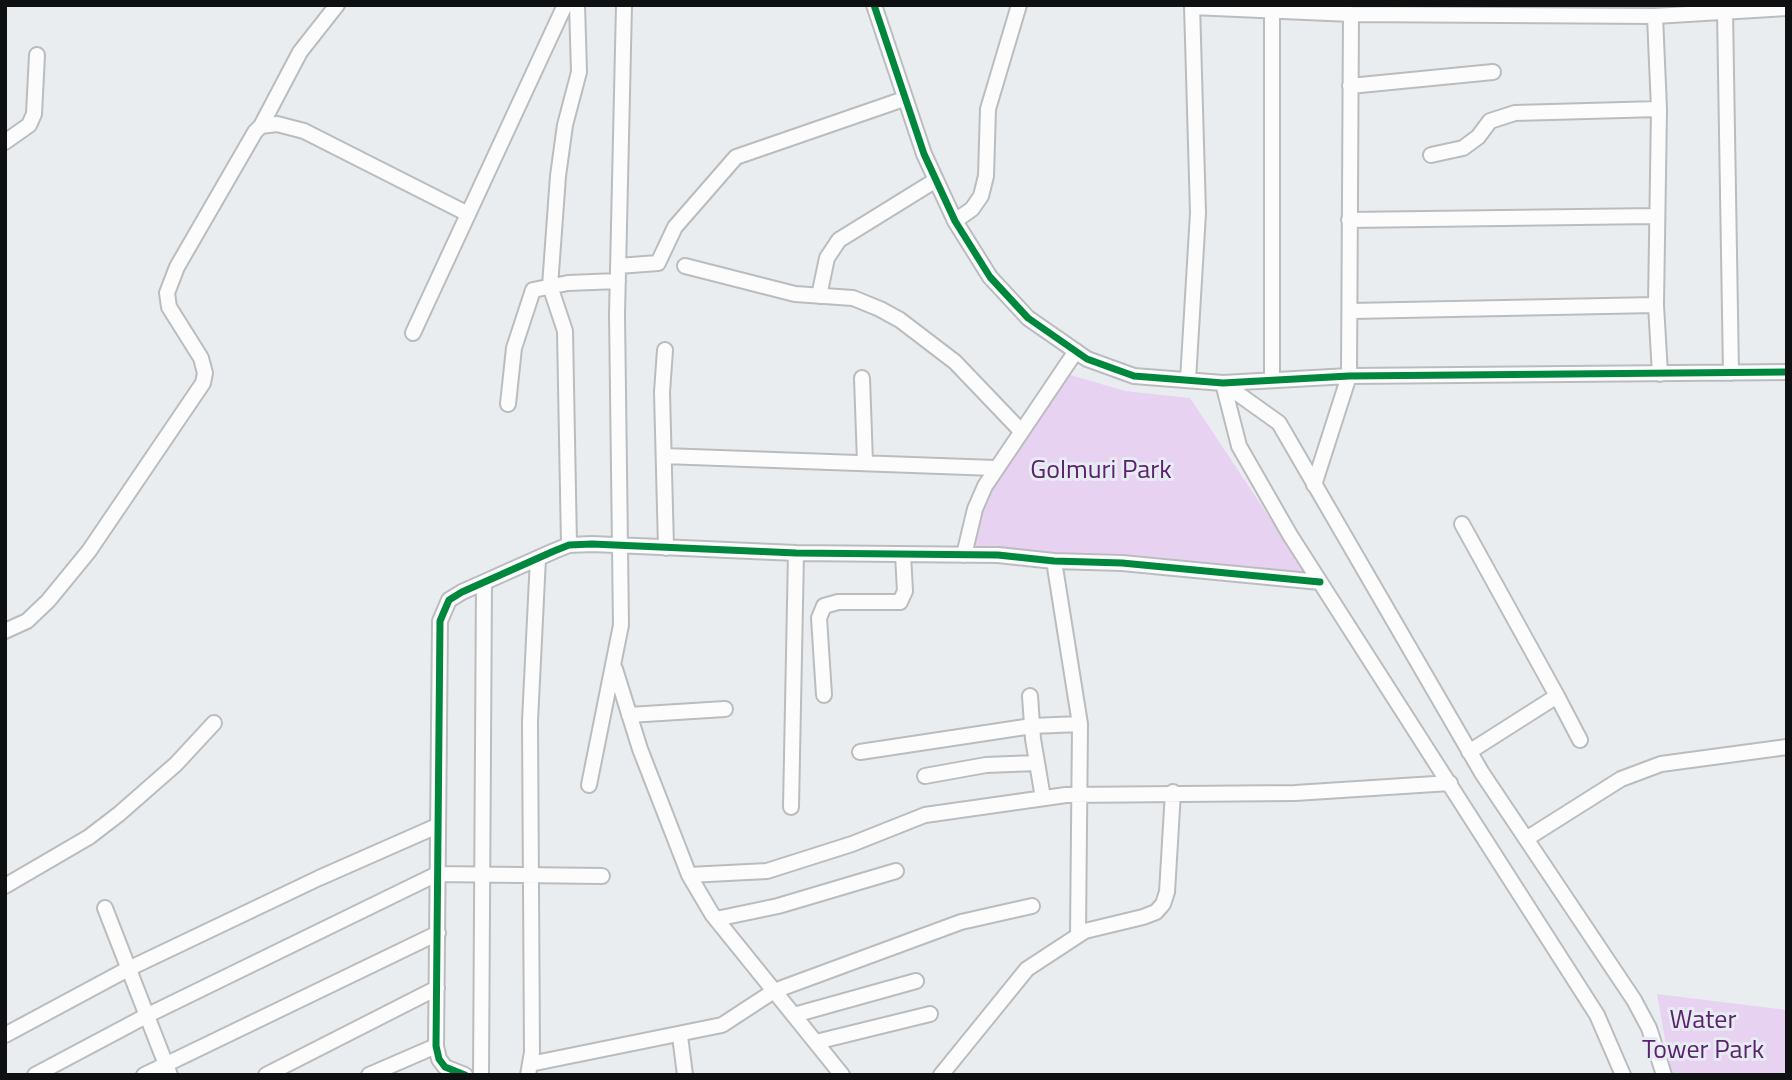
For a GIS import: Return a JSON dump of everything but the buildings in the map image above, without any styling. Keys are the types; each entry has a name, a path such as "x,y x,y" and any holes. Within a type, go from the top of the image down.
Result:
{"street":[{"path":"5,631 27,621 48,601 89,551 203,383 205,373 201,358 169,307 170,282 255,132 261,126 300,52 337,5"},
{"path":"413,333 565,5"},
{"path":"569,545 565,331 550,286 558,176 565,125 579,72 577,5"},
{"path":"589,785 621,625 618,274 624,5"},
{"path":"874,5 904,99 955,221 990,277 1028,318 1087,359 1134,376 1223,383 1349,376 1787,372"},
{"path":"955,221 972,209 981,196 986,176 988,109 1019,5"},
{"path":"1188,380 1198,213 1192,6 1351,14 1655,16 1787,8"},
{"path":"1272,10 1272,380"},
{"path":"1725,12 1731,373"},
{"path":"1314,485 1349,376 1351,14"},
{"path":"1655,16 1659,108 1655,216 1656,305 1660,374"},
{"path":"5,142 29,125 34,114 37,55"},
{"path":"1350,86 1493,72"},
{"path":"508,404 514,348 533,290 618,274 658,263 676,227 710,184 736,157 904,99"},
{"path":"1431,155 1463,148 1478,137 1490,121 1515,113 1659,108"},
{"path":"261,126 277,124 304,131 468,214"},
{"path":"819,296 827,258 839,240 936,180"},
{"path":"1349,220 1655,216"},
{"path":"685,266 784,292 853,298 900,320 955,362 1021,431"},
{"path":"1351,311 1656,305"},
{"path":"665,350 666,548"},
{"path":"964,555 975,509 995,468 1076,351"},
{"path":"862,378 865,462"},
{"path":"1223,383 1279,423 1469,752 1634,1000 1649,1028 1664,1075"},
{"path":"1223,383 1239,446 1320,582 1597,1015 1623,1075"},
{"path":"664,456 995,468"},
{"path":"1462,524 1580,740"},
{"path":"438,1075 437,825 440,621 449,600 569,545 796,553 998,555 1054,561 1122,563 1320,582"},
{"path":"791,807 796,553"},
{"path":"824,695 819,618 824,606 838,602 900,602 905,591 903,555"},
{"path":"538,558 530,720 532,875 529,1069 722,1025 742,1015 774,991 961,922 1032,906"},
{"path":"1054,561 1080,724 1078,935"},
{"path":"481,1075 485,875 484,582"},
{"path":"614,667 629,715 689,875 716,919 842,1075"},
{"path":"1030,696 1036,763 1043,798"},
{"path":"1469,752 1558,696"},
{"path":"629,715 724,709"},
{"path":"5,886 89,837 119,814 176,764 214,723"},
{"path":"860,752 1032,726 1080,724"},
{"path":"1526,839 1621,779 1661,764 1787,747"},
{"path":"925,776 986,765 1036,763"},
{"path":"689,875 767,871 852,844 925,815 1043,798 1080,794 1173,792 1295,793 1450,783"},
{"path":"941,1075 1027,969 1078,935 1156,912 1163,904 1167,892 1173,792"},
{"path":"5,1035 126,970 437,825"},
{"path":"716,919 779,906 896,871"},
{"path":"35,1075 146,1016 437,874 602,876"},
{"path":"104,908 126,970 168,1069"},
{"path":"145,1075 168,1069 438,933"},
{"path":"794,1015 916,981"},
{"path":"266,1075 437,989"},
{"path":"816,1042 930,1014"},
{"path":"680,1035 685,1075"},
{"path":"369,1075 437,1052"},
{"path":"437,1052 446,1067 465,1075"}],"green space":[{"name":"Golmuri Park","path":"1064,373 1125,391 1190,398 1309,577 1150,558 991,551 972,546 990,487"},
{"name":"Water Tower Park","path":"1657,994 1787,1010 1787,1075 1671,1073"}],"cycle path":[{"path":"874,5 924,154 955,221 990,277 1028,318 1087,359 1134,376 1223,383 1349,376 1787,372"},
{"path":"465,1075 445,1067 439,1059 436,1046 440,621 449,600 462,592 569,545 592,544 796,553 998,555 1054,561 1122,563 1320,582"}]}
